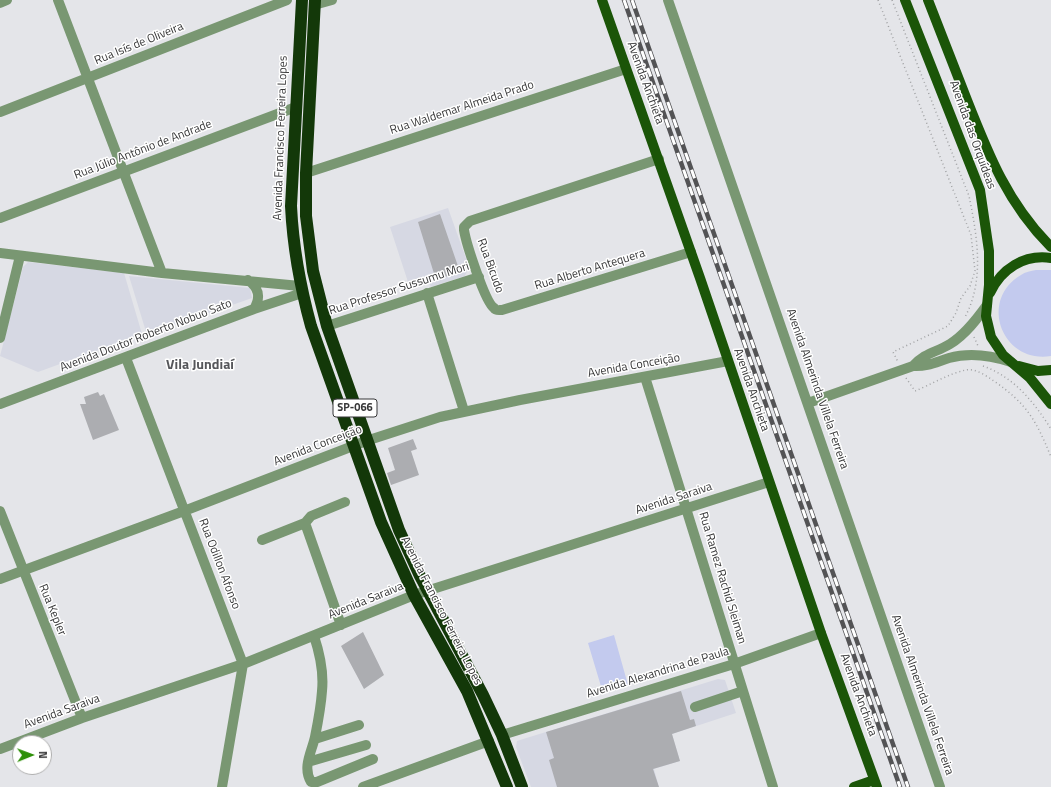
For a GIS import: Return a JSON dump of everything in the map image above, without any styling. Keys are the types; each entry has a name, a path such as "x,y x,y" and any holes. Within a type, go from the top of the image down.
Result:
{"highway":[{"name":"Avenida Francisco Ferreira Lopes","path":"302,0 291,206 292,225 301,290 353,446 381,522 414,595 467,691 507,787"},
{"name":"Avenida Francisco Ferreira Lopes","path":"314,3 306,173 306,216 308,242 313,271 327,326 366,441 399,530 428,590 470,668 502,735 522,787"},
{"path":"301,290 309,291 327,326"}],"main road":[{"name":"Avenida Anchieta","path":"602,0 659,159 821,633 876,784"},
{"name":"Avenida das Orquídeas","path":"905,0 980,190 989,251 986,316 991,337 996,347 1030,378 1051,404"},
{"name":"Avenida das Orquídeas","path":"928,0 996,170 1011,199 1028,222 1051,247"},
{"path":"987,302 996,281 1012,266 1033,258 1051,258"},
{"path":"1012,362 1030,370 1051,370"},
{"path":"854,787 876,784"}],"street":[{"path":"0,3 7,0"},
{"path":"58,0 162,273"},
{"name":"Rua Isís de Oliveira","path":"0,112 287,0"},
{"path":"314,3 332,0"},
{"name":"Avenida Almerinda Villela Ferreira","path":"668,0 940,787"},
{"name":"Rua Waldemar Almeida Prado","path":"306,173 626,69"},
{"name":"Rua Júlio Antônio de Andrade","path":"0,218 296,107"},
{"name":"Rua Bicudo","path":"496,310 488,301 464,228 470,221 659,159"},
{"name":"Rua Alberto Antequera","path":"496,310 507,309 691,252"},
{"path":"0,253 162,273 248,280 301,290"},
{"path":"0,338 20,256"},
{"name":"Rua Professor Sussumu Mori","path":"327,326 479,277"},
{"path":"248,280 256,287 258,291 258,301 254,309"},
{"name":"Avenida Doutor Roberto Nobuo Sato","path":"0,404 126,358 301,290"},
{"path":"427,293 464,411"},
{"path":"913,366 922,357 950,344 968,328 987,302"},
{"path":"808,403 913,366 924,367 958,356 980,354 993,356 1012,362"},
{"name":"Rua Odillon Afonso","path":"126,358 243,664"},
{"name":"Avenida Conceição","path":"0,579 184,511 366,441 440,417 464,411 728,361"},
{"name":"Rua Ramez Rachid Sleiman","path":"645,377 773,787"},
{"name":"Avenida Saraiva","path":"0,749 82,718 243,664 428,590 687,510 769,482"},
{"path":"262,540 305,523 311,516 345,502"},
{"name":"Rua Kepler","path":"0,511 22,570 82,718"},
{"path":"305,523 341,624"},
{"name":"Avenida Alexandrina de Paula","path":"502,735 734,664 821,633"},
{"path":"314,636 321,658 322,690 315,739 308,762 308,778 311,782 317,782 373,759"},
{"path":"222,787 243,664"},
{"path":"695,707 743,691"},
{"path":"315,739 360,725"},
{"path":"363,787 489,741"},
{"path":"308,762 366,745"}],"path":[{"path":"878,0 971,235 975,271 970,286 961,298 956,313 948,326 893,352 901,370 915,391 967,370 983,373 1011,393 1028,410 1040,429 1051,457"},
{"path":"892,0 969,196 975,229 977,279 976,293 962,322 976,339 980,354 980,365 995,370 1015,383 1041,414 1051,429"}],"shaded area":[{"path":"448,208 469,267 465,276 431,287 427,279 409,285 390,227"},
{"path":"28,262 124,273 142,334 38,372 0,356 23,267"},
{"path":"1036,270 1051,270 1051,356 1034,356 1020,350 1009,340 1002,328 999,314 1001,299 1008,286 1023,274"},
{"path":"129,276 250,288 252,298 147,335"},
{"path":"614,635 628,685 603,693 588,643"},
{"path":"718,679 725,680 736,713 672,734 680,761 654,769 659,787 531,787 516,747 517,741"}],"building":[{"path":"440,214 460,272 436,280 418,222"},
{"path":"98,392 100,396 104,394 119,430 93,440 80,404 86,404 84,397"},
{"path":"413,439 417,449 411,451 419,475 391,485 387,473 395,470 388,448"},
{"path":"363,632 384,675 364,689 341,646"},
{"path":"681,691 690,720 694,719 696,726 672,734 680,761 653,769 659,787 557,787 549,760 554,758 546,732"}],"railway":[{"path":"624,0 900,787"},
{"path":"632,0 908,787"}],"district":[{"name":"Vila Jundiaí","path":"200,366"}]}
